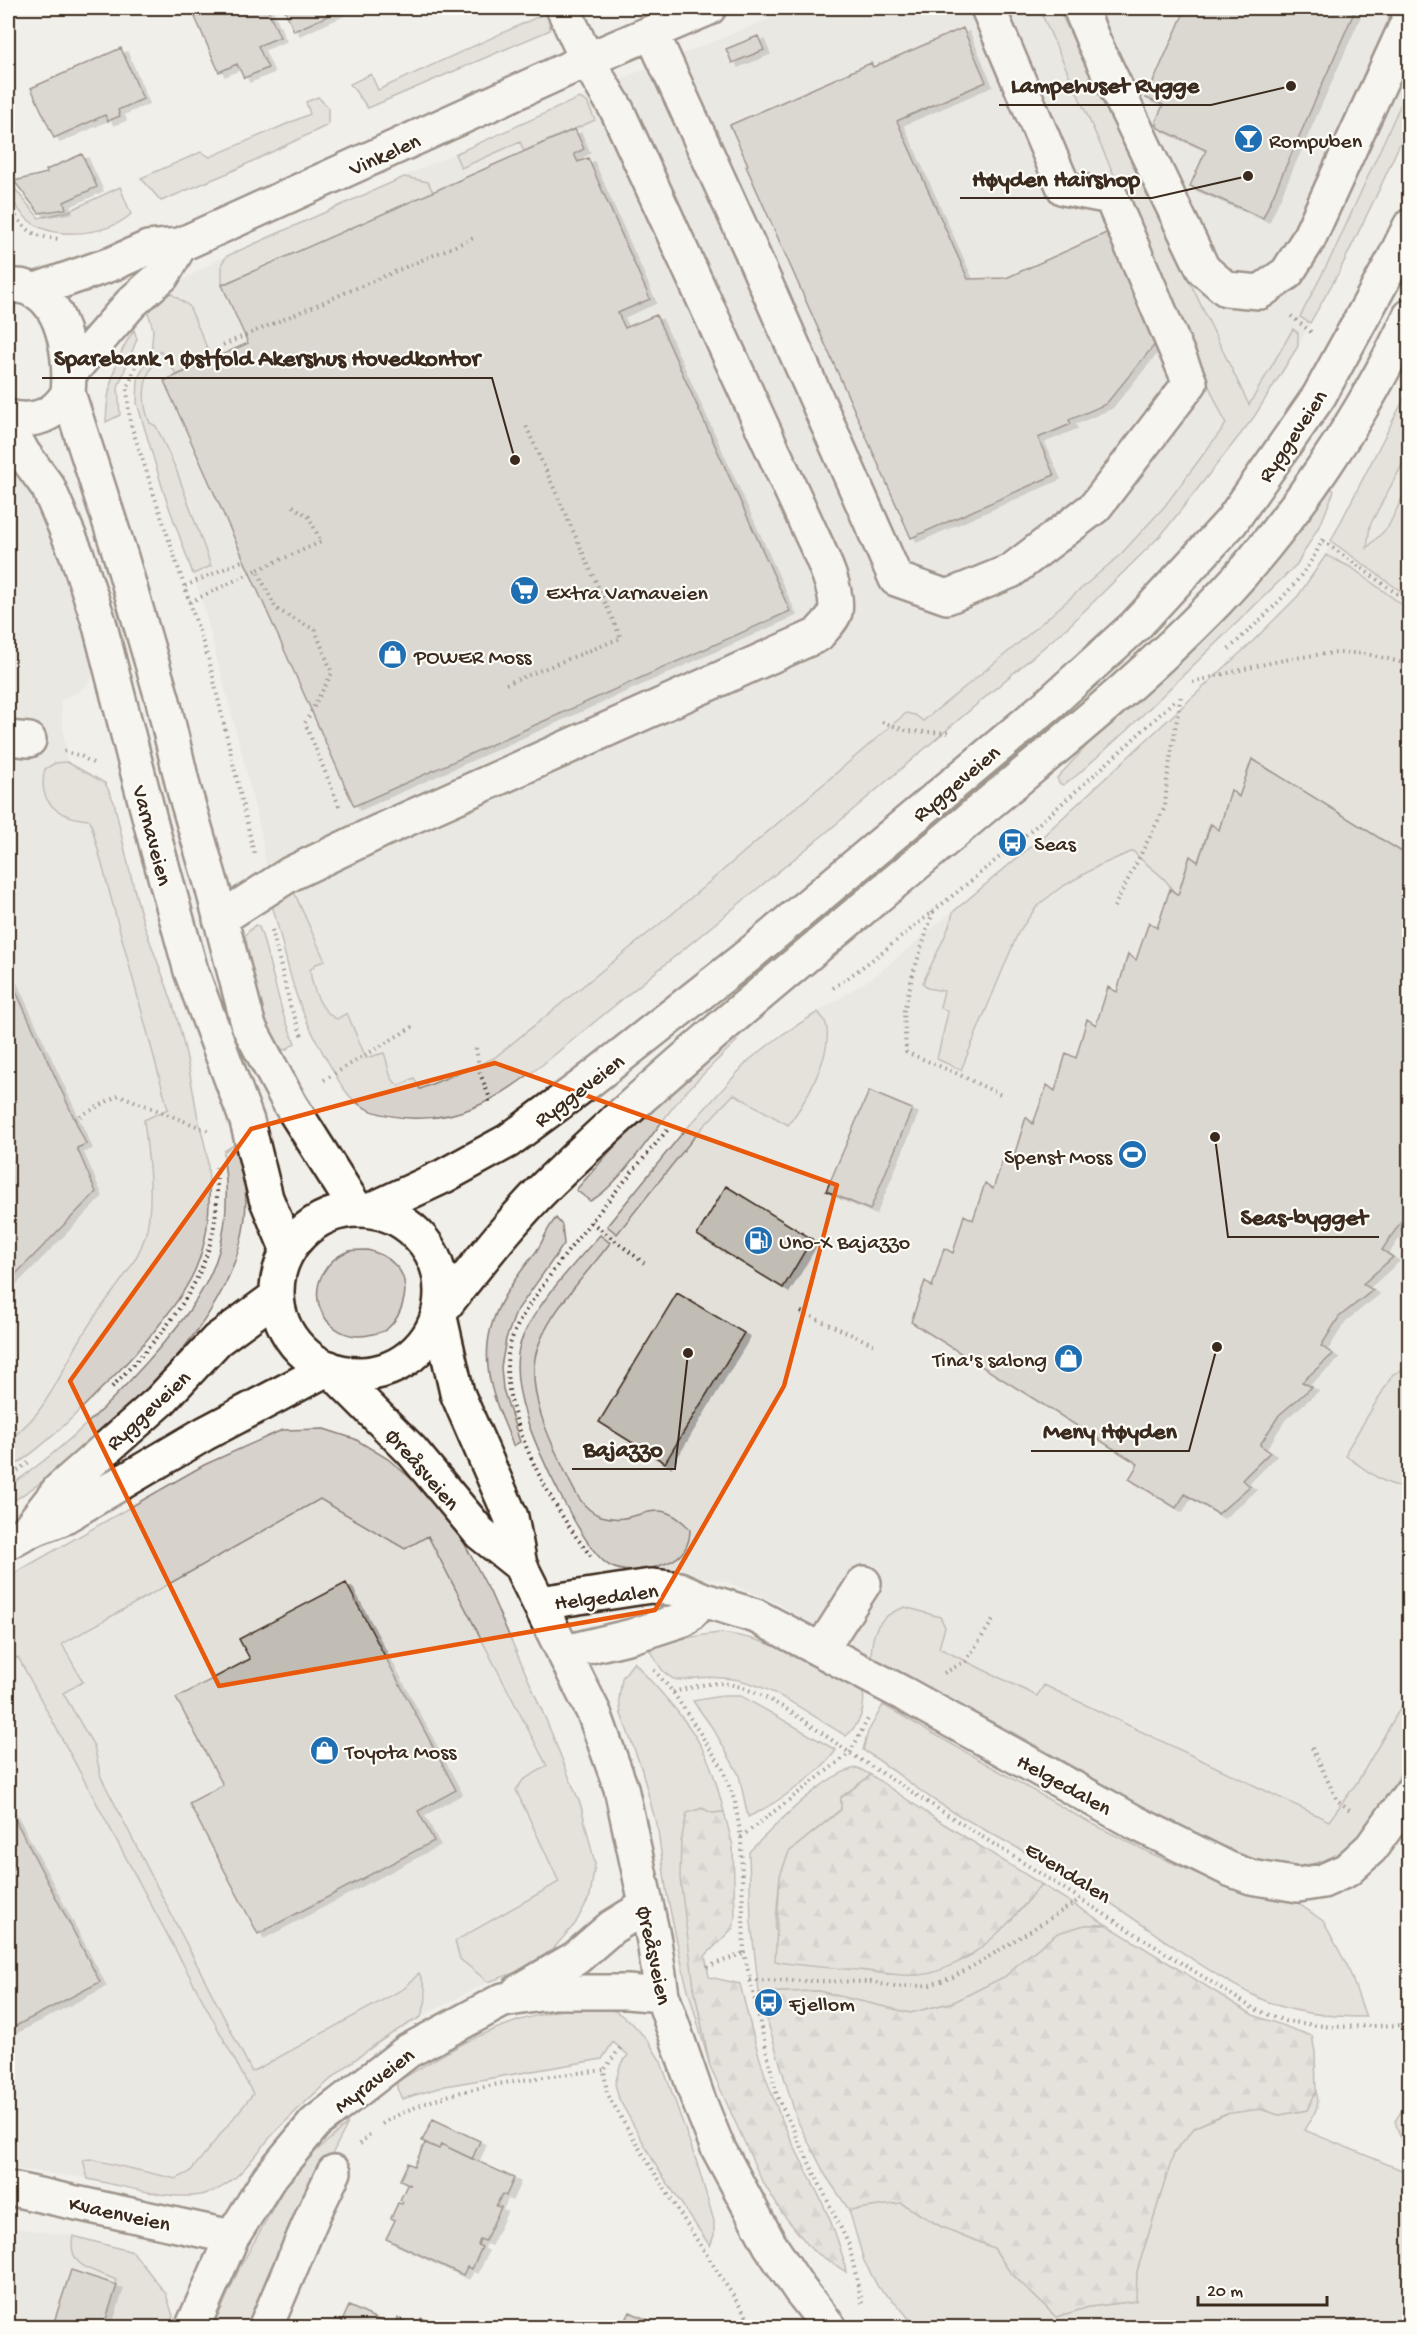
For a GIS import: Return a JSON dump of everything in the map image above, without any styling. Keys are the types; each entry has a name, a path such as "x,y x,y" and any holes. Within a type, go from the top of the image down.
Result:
{"street":[{"path":"220,919 290,874 380,831 818,635 835,613 834,594 828,574 808,527 617,110 587,60 563,8"},
{"name":"Vinkelen","path":"17,283 114,263 148,248 180,245 587,60 709,8"},
{"path":"652,33 896,579 947,597 1011,571 1095,507 1190,383 1111,197 1064,188 988,8"},
{"path":"1080,8 1094,42 1203,269 1227,289 1260,292 1287,273 1308,240 1410,17"},
{"name":"Ryggeveien","path":"364,1210 444,1176 508,1141 585,1084 744,959 1050,703 1136,625 1231,522 1319,396 1410,226"},
{"path":"8,417 24,421 49,414 61,404 69,383 132,302 163,275 180,245"},
{"name":"Varnaveien","path":"17,283 51,305 64,330 69,383 160,690 184,790 249,1027 290,1104 364,1210"},
{"name":"Ryggeveien","path":"439,1313 488,1252 546,1186 694,1050 1127,688 1217,600 1278,530 1339,443 1410,316"},
{"name":"Varnaveien","path":"8,426 23,453 48,487 77,555 99,622 191,971 247,1121 266,1198 288,1251"},
{"path":"364,1210 398,1219 420,1236 435,1259 441,1285 439,1313 427,1338 408,1358 383,1371 356,1374 329,1368 308,1356 292,1339 282,1318 277,1296 280,1272 288,1251 301,1234 317,1221 336,1213 364,1210"},
{"name":"Ryggeveien","path":"16,1537 59,1490 160,1401 217,1340 277,1296"},
{"name":"Øreåsveien","path":"439,1313 457,1393 511,1517 520,1564 594,1713 621,1788 654,1941 662,1995 697,2096 718,2148 770,2245 800,2290 830,2328"},
{"name":"Ryggeveien","path":"16,1537 60,1519 204,1434 329,1368"},
{"name":"Øreåsveien","path":"329,1368 412,1451 480,1533 520,1564"},
{"path":"821,1650 864,1583"},
{"name":"Helgedalen","path":"540,1603 612,1590 651,1586 679,1589 704,1600 756,1616 895,1689 1136,1822 1229,1869 1251,1877 1298,1885 1323,1881 1347,1870 1371,1848 1408,1800"},
{"name":"Helgedalen","path":"565,1652 632,1636 684,1619 704,1600"},
{"path":"503,2000 576,1958 612,1927 646,1906"},
{"name":"Myraveien","path":"192,2328 232,2237 269,2178 315,2124 408,2050 503,2000 553,1992 627,1992 662,1995"},
{"path":"265,2328 334,2172"},
{"name":"Kvaenveien","path":"8,2190 12,2189 232,2237"}],"path":[{"path":"8,207 28,230 39,237 63,239"},
{"path":"224,345 476,237"},
{"path":"142,347 127,389 129,422 210,664 290,1005 306,1048"},
{"path":"506,684 621,638 526,426"},
{"path":"190,602 321,542 309,517 293,506"},
{"path":"1323,541 1410,603"},
{"path":"185,586 244,561"},
{"path":"257,570 276,609 315,630 332,673 305,723 334,794"},
{"path":"1193,682 1256,666 1329,654 1364,654 1410,665"},
{"path":"1114,907 1165,807 1167,779 1181,694"},
{"path":"882,722 908,731 955,733"},
{"path":"18,739 81,756 103,769"},
{"path":"934,911 913,974 904,1011 906,1052 1003,1096"},
{"path":"324,1080 414,1026"},
{"path":"476,1048 480,1073 489,1096 490,1112"},
{"path":"319,1072 328,1088"},
{"path":"75,1119 119,1095 212,1132 209,1122"},
{"path":"109,1391 139,1359 177,1311 202,1268 210,1250 215,1226 216,1167"},
{"path":"591,1222 644,1263"},
{"path":"584,1229 526,1309 508,1352 507,1376 512,1403 524,1440 555,1505 576,1539 602,1571 612,1590"},
{"path":"801,1312 875,1345"},
{"path":"8,1478 37,1456"},
{"path":"741,1837 850,1753 895,1689 966,1661 995,1617"},
{"path":"632,1636 643,1658 673,1692 722,1767 735,1802 741,1837 744,1953 777,2096 849,2245 863,2307"},
{"name":"Evendalen","path":"673,1692 710,1684 729,1684 758,1695 798,1717 850,1753 1254,2009 1285,2021 1332,2027 1410,2025"},
{"path":"1312,1748 1337,1800 1381,1834"},
{"path":"750,1980 871,1982 895,1987 930,1985 953,1977 982,1961 1081,1899"},
{"path":"707,1967 744,1953"},
{"path":"620,2048 604,2070 607,2093 679,2212 754,2328"},
{"path":"334,2172 374,2129 401,2112 440,2098 480,2089 542,2077 604,2070"}],"highlighted area":[{"path":"495,1063 837,1185 784,1386 655,1610 219,1686 70,1381 251,1129"}],"shaded area":[{"path":"797,8 1409,8 1409,123 1339,272 1278,381 1254,417 1162,534 1070,625 884,785 664,967 504,1093 475,1109 437,1118 406,1118 377,1113 362,1107 348,1095 310,1028 296,994 272,905 261,832 202,601 164,493 137,403 138,378 151,353 153,329 148,312 166,290 217,260 635,73"},
{"path":"1409,452 1410,1755 1396,1782 1358,1836 1342,1851 1325,1861 1301,1866 1130,1800 1012,1732 923,1688 775,1602 727,1582 670,1571 624,1571 609,1565 597,1554 572,1519 526,1418 518,1380 518,1352 527,1327 541,1305 680,1136 749,1060 783,1034 875,976 1043,836 1253,641 1298,596 1326,555 1331,541 1359,561 1368,543 1370,525"},
{"path":"8,461 22,476 33,495 81,606 95,670 89,683 77,693 60,700 67,761 105,783 114,802 143,920 189,1059 197,1113 207,1155 209,1207 205,1240 197,1266 186,1287 149,1336 127,1363 71,1419 8,1470"},
{"path":"324,1429 355,1439 388,1459 490,1592 581,1806 595,1864 590,1896 575,1924 552,1950 517,1972 488,1982 399,2028 325,2085 277,2129 234,2180 204,2194 172,2195 79,2177 8,2168 8,1577 204,1465 282,1430"},
{"path":"8,2227 73,2236 133,2252 166,2294 173,2316 169,2327 8,2328"}],"green space":[{"path":"1039,8 1058,8 1249,405 1293,329 1298,333 1298,346 1254,417 1162,534 1070,625 828,831 542,1065 511,1087 481,1104 448,1115 430,1118 398,1117 367,1109 357,1103 344,1089 308,1024 293,986 272,905 294,892 325,961 316,964 310,970 318,998 331,1016 337,1019 347,1013 366,1058 384,1053 390,1075 399,1086 414,1078 420,1089 494,1058 672,914 906,713 915,715 923,721 1014,647 1121,554 1164,507 1226,424"},
{"path":"548,12 550,30 368,108 350,84 371,74 378,90"},
{"path":"1409,86 1409,123 1339,272 1310,323 1300,317 1335,249"},
{"path":"318,97 328,107 328,125 228,173 161,201 141,178 201,152 210,157 310,114 306,102"},
{"path":"579,98 587,102 595,120 524,151 520,142 461,168 455,154"},
{"path":"8,175 15,189 39,218 69,211 120,187 131,214 122,221 99,230 72,233 47,230 32,223 15,205 7,187"},
{"path":"404,177 428,182 453,233 254,271 222,285 222,263 227,256"},
{"path":"166,290 189,306 212,359 177,375 160,351 149,372 144,391 150,423 156,426 176,469 211,566 193,574 164,493 137,403 138,378 151,353 153,329 148,312"},
{"path":"134,330 137,339 118,387 120,415 106,422 113,374 127,340"},
{"path":"1409,389 1409,452 1370,525 1367,548 1388,527 1409,484 1409,597 1331,541"},
{"path":"1328,484 1334,491 1322,521 1297,564 1126,731 1076,776 1063,785 1059,783 1057,778"},
{"path":"1326,555 1352,568 1409,610 1409,857 1252,759 1239,797 1231,790 1219,830 1210,824 1198,862 1190,856 1178,895 1133,851 1098,866 1060,888 1037,906 1018,933 961,1070 937,1059 948,1012 940,1007 944,991 927,988 923,983 948,929 953,912 1043,836 1253,641 1298,596"},
{"path":"67,762 105,783 114,802 139,906 183,1039 207,1157 209,1212 202,1252 191,1279 159,1326 121,1369 74,1416 49,1439 8,1470 8,1441 40,1409 84,1333 138,1255 147,1229 150,1202 150,1175 144,1120 168,1109 90,820 79,819 60,812 47,800 44,791 45,769 55,763"},
{"path":"255,925 259,927 262,935 283,1014 295,1043 286,1050 281,1049 273,1036 257,994 245,935"},
{"path":"818,1012 826,1024 826,1049 810,1091 788,1125 734,1094 700,1130 617,1234 607,1226 680,1136 749,1060 783,1034"},
{"path":"732,1035 737,1041 678,1101 612,1184 590,1201 576,1190 635,1123"},
{"path":"235,1144 245,1185 244,1225 234,1264 216,1301 193,1336 137,1399 64,1466 8,1505 8,1487 64,1444 115,1396 169,1337 199,1296 214,1267 221,1243 226,1200 224,1151"},
{"path":"556,1218 562,1225 564,1244 516,1312 506,1339 501,1367 503,1389 520,1442 513,1446 489,1377 487,1356 489,1338 493,1320 501,1303"},
{"path":"600,1235 610,1243 564,1301 544,1333 534,1366 535,1391 551,1440 572,1486 587,1507 601,1516 615,1518 627,1518 647,1512 666,1512 690,1529 687,1546 677,1558 660,1566 646,1569 624,1570 610,1566 599,1557 587,1541 561,1497 539,1450 522,1401 518,1377 518,1354 521,1340 529,1325 551,1291"},
{"path":"367,1250 386,1257 401,1272 404,1280 404,1298 398,1316 386,1330 356,1336 340,1331 327,1321 319,1305 318,1288 323,1273 334,1260 349,1251"},
{"path":"1407,1368 1410,1370 1410,1487 1384,1481 1346,1456 1347,1450 1393,1374"},
{"path":"324,1429 355,1439 388,1459 428,1493 455,1526 490,1592 581,1806 595,1864 590,1896 575,1924 552,1950 517,1972 488,1982 460,1959 455,1941 559,1882 516,1790 523,1780 547,1766 428,1536 405,1549 320,1499 62,1644 83,1682 63,1693 94,1746 101,1777 252,2072 405,1988 419,1973 426,1995 421,2017 363,2053 327,2082 269,2138 237,2176 217,2190 193,2196 179,2196 147,2192 88,2179 83,2160 90,2159 176,2179 190,2172 253,2094 18,1657 8,1662 8,1577 204,1465 282,1430"},
{"path":"905,1607 940,1617 945,1627 939,1648 1037,1696 1044,1685 1329,1821 1358,1781 1409,1693 1409,1755 1396,1782 1358,1836 1342,1851 1325,1861 1301,1866 1273,1865 1230,1856 1012,1732 923,1688 871,1657 873,1639 878,1625 888,1615"},
{"path":"719,1633 758,1640 795,1654 863,1693 861,1716 855,1727 846,1736 780,1696 739,1680 713,1677 674,1679 663,1671 650,1651 675,1641"},
{"path":"634,1662 678,1713 701,1746 715,1779 724,1812 712,1813 694,1987 710,2066 685,1979 667,1895 658,1831 641,1767 621,1714 619,1699 622,1678"},
{"path":"721,1696 741,1696 836,1750 819,1769 796,1788 748,1817 739,1775 714,1730 693,1701"},
{"path":"883,1705 1083,1819 1150,1853 1235,1890 1292,1899 1323,1921 1348,1967 1366,2017 1311,2013 1259,1998 1216,1975 1076,1881 937,1802 863,1750 868,1732"},
{"path":"858,1768 871,1775 841,1797 841,1809 789,1852 780,1876 775,1930 859,1970 887,1974 930,1973 968,1958 1006,1925 1041,1884 1107,1925 1085,1925 1058,1933 1020,1962 1006,1976 954,2002 910,2013 818,1991 759,1993 751,1922 749,1852 800,1802 831,1779"},
{"path":"871,1775 936,1819 1041,1884 1019,1912 993,1938 964,1959 931,1973 894,1974 775,1961 780,1876 789,1852 841,1810 841,1798"},
{"path":"702,1808 712,1813 724,1812 733,1846 735,1917 733,1928 705,1956 709,1977 740,1984 765,2076 786,2129 829,2217 846,2272 812,2250 782,2213 761,2179 710,2066 694,1987 680,1878 681,1841 687,1813"},
{"path":"1085,1925 1107,1925 1253,2015 1312,2036 1315,2052 1316,2092 1307,2110 1279,2115 1261,2109 1224,2114 1195,2127 1174,2152 1137,2271 1136,2301 1089,2307 1056,2317 1010,2272 994,2248 940,2226 901,2203 849,2210 826,2176 797,2120 759,1993 818,1991 910,2013 954,2002 1006,1976 1020,1962 1058,1933"},
{"path":"576,2008 601,2008 615,2011 631,2022 649,2042 661,2062 697,2163 714,2221 714,2235 710,2246 658,2169 619,2099 615,2084 620,2066 628,2055 613,2042 602,2059 445,2086 402,2099 397,2082 482,2034 526,2018"},
{"path":"1316,2092 1317,2107 1304,2130 1409,2173 1409,2327 916,2327 897,2304 878,2287 864,2261 849,2210 901,2203 940,2226 994,2248 1010,2272 1056,2317 1089,2307 1135,2301 1137,2271 1174,2152 1195,2127 1226,2114 1231,2100 1279,2115 1307,2110"},
{"path":"1409,2099 1409,2150 1403,2146 1395,2121"},
{"path":"348,2123 251,2327 213,2328 240,2267 286,2185 315,2152"},
{"path":"73,2236 133,2252 166,2294 173,2316 169,2327 103,2327 117,2286 116,2280 78,2262 72,2247"}],"building":[{"path":"217,8 267,8 280,37 258,46 268,68 244,78 237,64 219,72 195,17"},
{"path":"284,8 337,8 339,11 294,31"},
{"path":"1186,8 1356,8 1263,218 1190,186 1206,150 1158,128 1156,121 1163,105 1146,98"},
{"path":"963,28 986,82 897,121 968,279 1006,278 1113,230 1161,337 1106,404 1069,420 1071,424 1038,438 1054,475 911,538 746,166 748,165 730,125 871,63 873,67"},
{"path":"758,36 764,50 732,63 726,49"},
{"path":"121,48 143,99 118,110 120,116 108,121 105,115 54,138 31,88"},
{"path":"575,129 584,149 574,154 578,162 588,158 650,299 618,313 625,328 656,315 790,611 354,806 164,381 248,343 222,285"},
{"path":"82,154 97,187 64,202 66,209 39,213 14,181 47,173 46,170"},
{"path":"1252,759 1410,857 1410,1213 1402,1220 1382,1250 1393,1257 1363,1284 1373,1290 1339,1317 1321,1346 1333,1354 1302,1382 1312,1387 1279,1415 1260,1445 1270,1452 1242,1480 1250,1486 1218,1514 1185,1494 1176,1508 1129,1479 1138,1464 911,1322 925,1281 932,1287 944,1248 953,1253 964,1215 973,1220 985,1183 993,1189 1006,1150 1014,1156 1026,1117 1033,1124 1047,1085 1055,1091 1066,1053 1076,1058 1087,1019 1096,1025 1108,987 1117,992 1128,954 1136,960 1149,922 1157,928 1170,889 1178,895 1190,856 1198,862 1211,824 1219,830 1231,790 1239,797"},
{"path":"8,974 86,1144 77,1148 96,1192 8,1282"},
{"path":"869,1091 912,1109 870,1210 826,1191"},
{"path":"726,1186 812,1239 783,1288 697,1235"},
{"path":"677,1293 744,1333 665,1463 599,1422"},
{"path":"346,1583 456,1790 418,1811 434,1841 258,1934 189,1803 223,1785 176,1698 250,1659 239,1639"},
{"path":"8,1806 100,1982 8,2030"},
{"path":"433,2119 480,2141 472,2159 441,2144 439,2149 422,2141"},
{"path":"425,2143 439,2149 441,2144 514,2178 506,2196 502,2194 496,2206 501,2207 485,2241 480,2239 478,2245 482,2247 472,2269 467,2267 463,2275 386,2239 395,2220 391,2218 398,2203 403,2202 400,2200 407,2185 411,2185 400,2180 408,2163 414,2166"},
{"path":"71,2270 117,2285 103,2328 52,2328"},
{"path":"349,2306 394,2327 398,2318 417,2327 421,2318 442,2328 339,2328"},
{"path":"630,2312 659,2325 657,2328 622,2328"}],"place":[{"name":"Lampehuset Rygge","path":"1291,86"},
{"name":"Rompuben","path":"1248,139"},
{"name":"Høyden Hairshop","path":"1248,176"},
{"name":"Sparebank 1 Østfold Akershus Hovedkontor","path":"515,460"},
{"name":"Extra Varnaveien","path":"525,591"},
{"name":"POWER Moss","path":"393,655"},
{"name":"Seas","path":"1013,842"},
{"name":"Seas-bygget","path":"1215,1137"},
{"name":"Spenst Moss","path":"1133,1155"},
{"name":"Uno-X Bajazzo","path":"758,1240"},
{"name":"Meny Høyden","path":"1217,1347"},
{"name":"Bajazzo","path":"688,1353"},
{"name":"Tina's salong","path":"1068,1358"},
{"name":"Toyota Moss","path":"324,1750"},
{"name":"Fjellom","path":"768,2002"}]}
